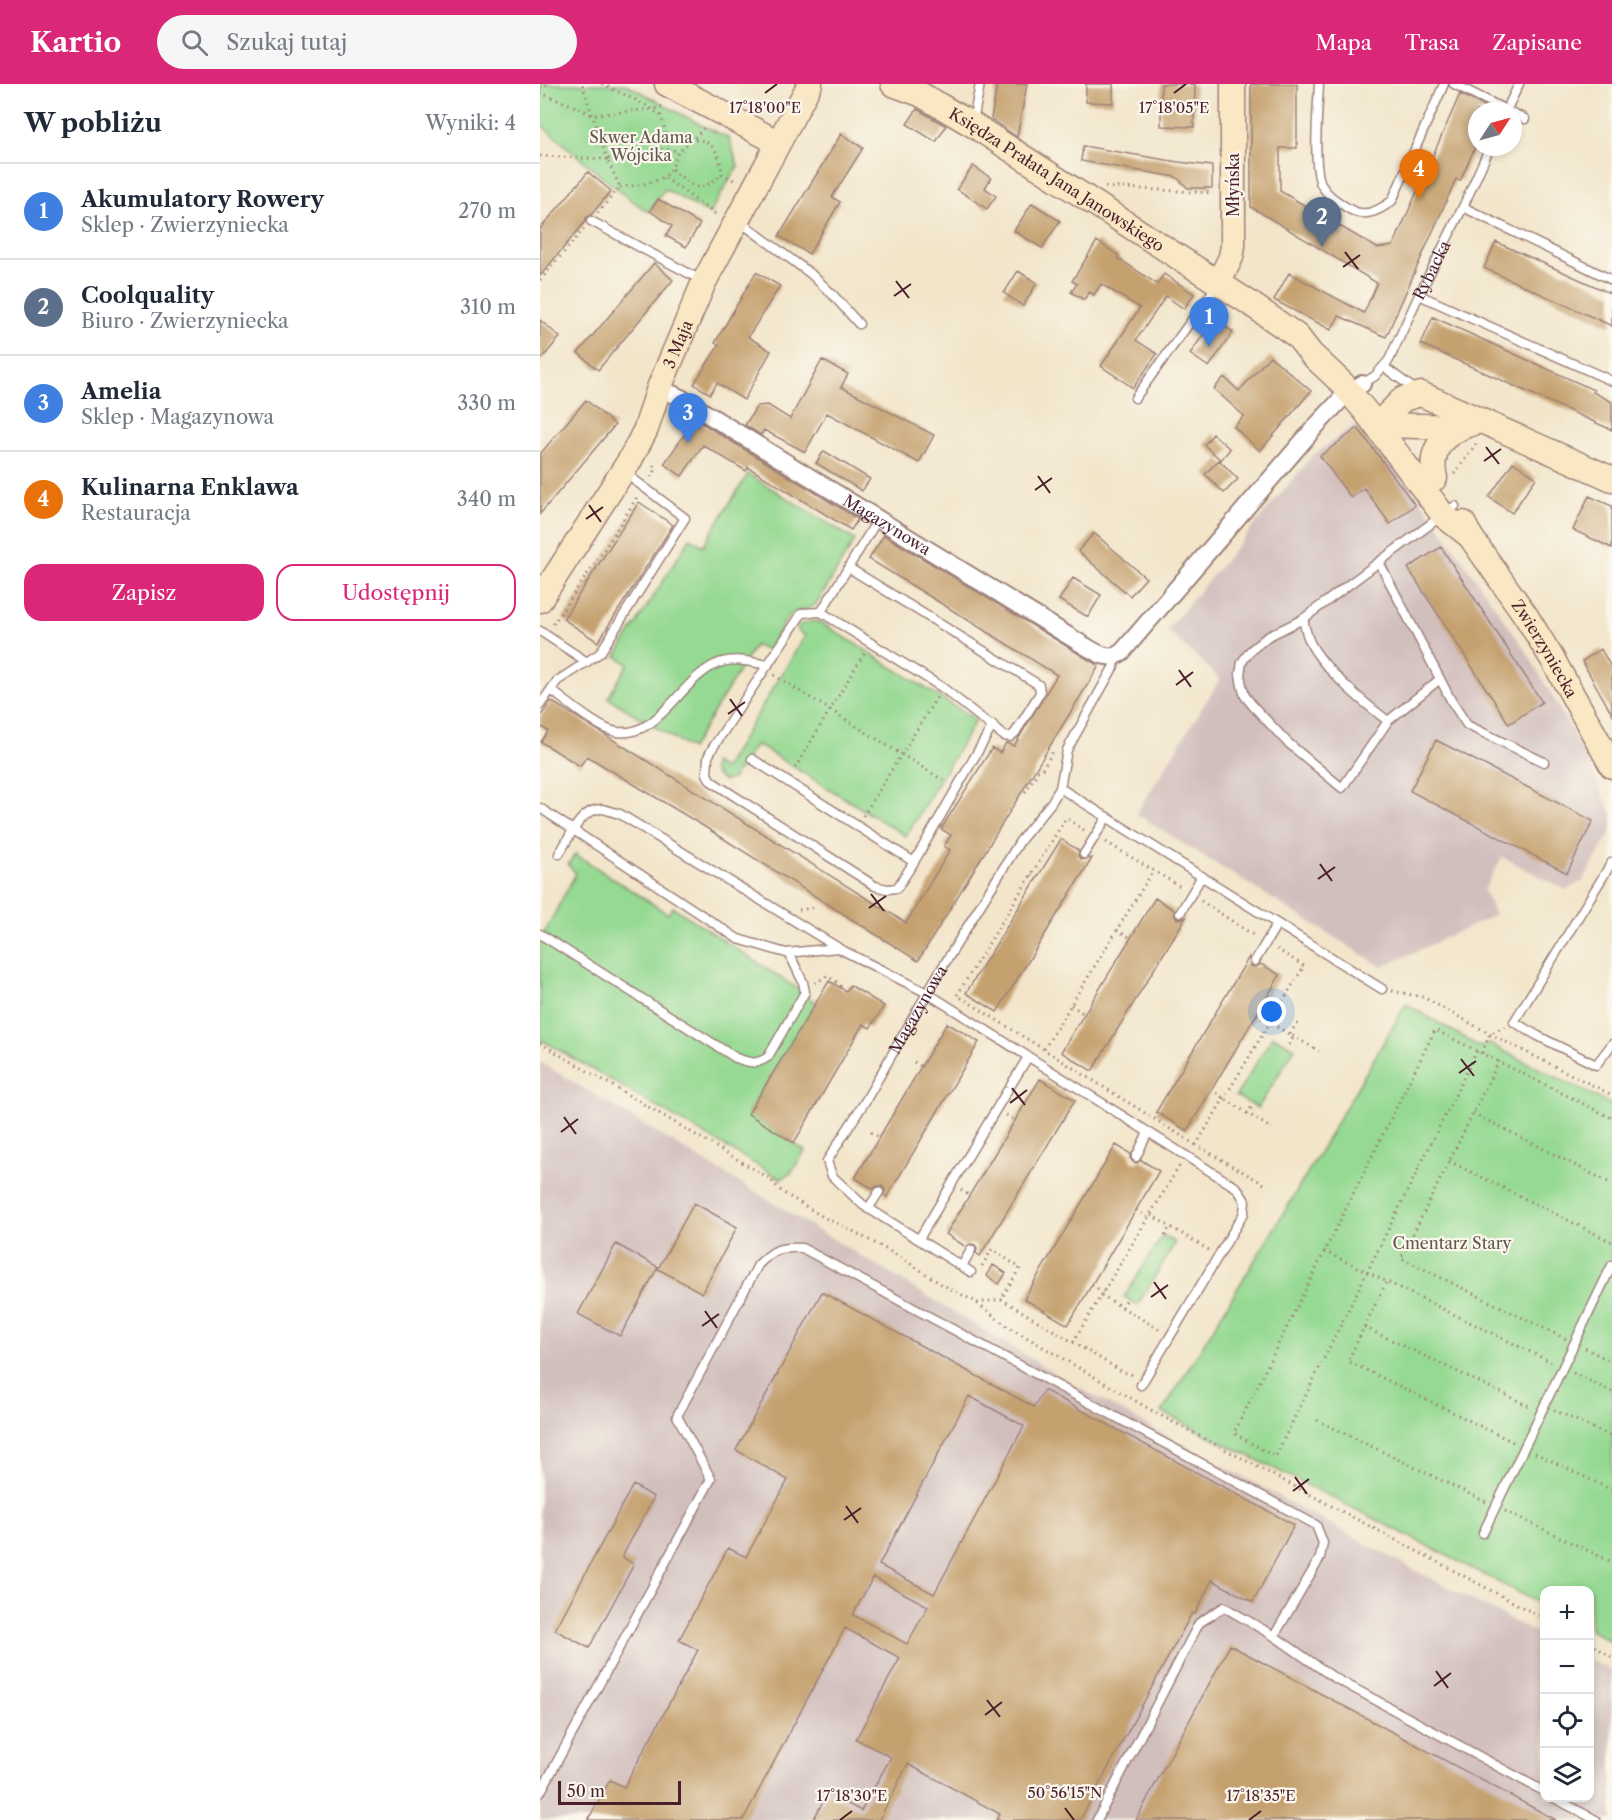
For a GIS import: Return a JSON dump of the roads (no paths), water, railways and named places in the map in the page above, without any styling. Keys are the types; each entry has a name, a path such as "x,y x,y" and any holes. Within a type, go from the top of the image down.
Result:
{"street":[{"name":"3 Maja","path":"540,600 623,472 645,429 659,388 704,282 728,217 777,142 810,84"},
{"name":"Księdza Prałata Jana Janowskiego","path":"892,84 920,93 973,125 1219,282"},
{"name":"Młyńska","path":"1219,282 1231,257 1233,246 1233,84"},
{"path":"670,94 777,142"},
{"name":"Zwierzyniecka","path":"1219,282 1297,336 1355,388 1442,479 1449,510"},
{"name":"Magazynowa","path":"659,388 699,409 1085,646 1108,657 1116,656 1125,650 1316,426 1355,388"},
{"path":"1386,422 1403,399 1421,394 1475,428 1612,479"},
{"path":"1386,422 1475,428"},
{"name":"Zwierzyniecka","path":"1386,422 1526,616 1612,766"},
{"path":"1442,479 1432,466 1435,452 1450,433 1475,428"}],"lane":[{"path":"973,125 980,84"},
{"path":"1319,84 1317,169 1321,184 1330,196 1351,211 1365,214 1379,210 1392,201 1444,84"},
{"path":"1454,84 1489,102"},
{"path":"1511,102 1519,84"},
{"name":"Rybacka","path":"1355,388 1375,376 1389,360 1486,156"},
{"path":"1463,207 1612,280"},
{"path":"728,217 811,274 859,324"},
{"path":"591,221 704,282"},
{"path":"1135,398 1219,282"},
{"path":"1419,295 1612,381"},
{"path":"1383,367 1421,394"},
{"path":"540,705 557,681 600,653 685,518 623,472"},
{"path":"1440,679 1389,722 1342,788 1287,742 1253,706 1245,696 1240,674 1242,662 1250,651 1267,637 1303,620 1449,510"},
{"path":"821,612 878,519"},
{"path":"1379,562 1440,679 1467,725 1544,762"},
{"path":"849,568 1039,685 1040,693 1015,733 1010,737 998,732 993,725 943,688 821,612 802,614 712,749 706,766 706,774 711,781 875,886 887,889 897,888 993,725"},
{"path":"1303,620 1312,646 1323,661 1389,722"},
{"path":"543,633 587,662"},
{"name":"Magazynowa","path":"868,1209 832,1176 828,1167 829,1157 866,1100 927,993 1020,841 1051,803 1060,788 1067,750 1114,666 1116,656"},
{"path":"551,690 591,719 616,732 636,732 657,718 702,673 721,662 742,660 766,667"},
{"path":"752,759 914,862"},
{"path":"1060,788 1382,989"},
{"path":"540,808 738,939 789,953 838,948"},
{"path":"559,854 587,813 600,809 620,814 838,948 927,993 1238,1188 1245,1201 1244,1213 1143,1382"},
{"path":"1084,854 1107,817"},
{"path":"1612,862 1514,1022 1596,1065 1612,1044"},
{"path":"1180,913 1202,876"},
{"path":"1255,961 1277,924"},
{"path":"540,934 736,1058 751,1063 768,1057 805,993 803,982 789,953"},
{"path":"919,1239 1028,1057"},
{"path":"1136,1157 1148,1132"},
{"path":"879,1192 868,1209 971,1272"},
{"path":"540,1793 711,1479 677,1416 759,1265 770,1252 783,1247 802,1248 1316,1525 1323,1543 1320,1558 1274,1636"},
{"path":"962,1266 971,1250"},
{"path":"1483,1533 1612,1265"},
{"path":"1097,1820 1200,1623 1224,1607 1274,1636 1333,1677 1540,1789"},
{"path":"1563,1802 1596,1820"}],"place":[{"name":"Kulinarna Enklawa","path":"1419,199"},
{"name":"Coolquality","path":"1322,247"},
{"name":"Akumulatory Rowery","path":"1209,347"},
{"name":"Amelia","path":"688,443"}],"park label":[{"name":"Skwer Adama Wójcika","path":"641,146"},
{"name":"Cmentarz Stary","path":"1452,1243"}]}
